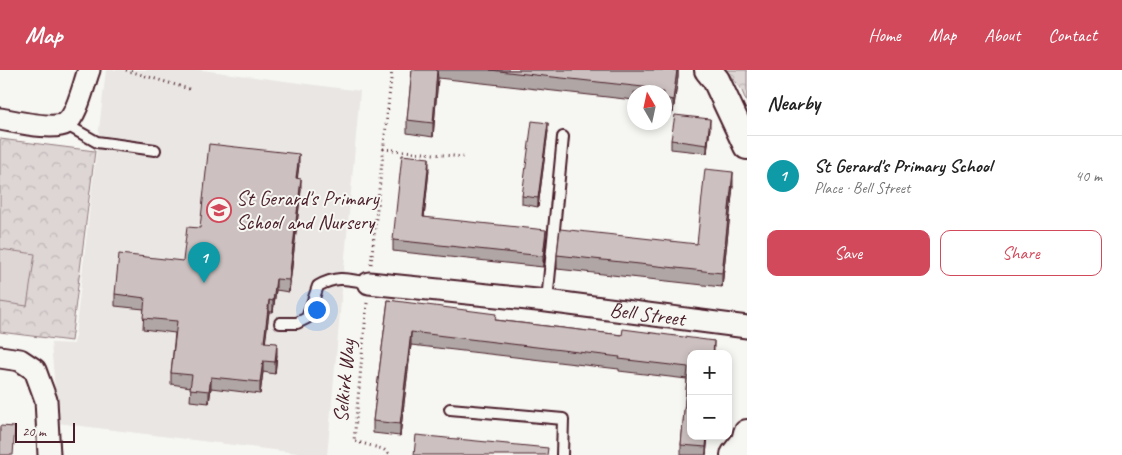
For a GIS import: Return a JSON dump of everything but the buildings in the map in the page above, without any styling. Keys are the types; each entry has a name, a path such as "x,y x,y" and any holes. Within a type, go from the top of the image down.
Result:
{"street":[{"path":"0,119 52,126 66,124 74,113 89,70"},
{"path":"708,70 716,80 747,146"},
{"name":"Bell Street","path":"369,283 547,301 747,327"},
{"path":"0,357 20,360 35,370 46,400 49,455"},
{"path":"734,455 745,441 747,433"}],"lane":[{"path":"66,124 97,142 155,150"},
{"path":"547,301 563,137"},
{"path":"280,323 297,323 307,318 318,286 329,279 343,278 369,283"},
{"path":"450,409 564,419 562,455"}],"path":[{"path":"126,70 189,89"},
{"path":"369,283 392,70"},
{"path":"383,149 462,156"},
{"name":"Selkirk Way","path":"369,283 354,441 383,449 391,455"}],"shaded area":[{"name":"St Gerard's Primary School and Nursery","path":"106,70 201,70 360,91 327,455 313,455 58,423 51,343 74,344"}],"green space":[{"path":"726,70 747,70 747,103 742,91"},
{"path":"0,139 95,151 71,341 0,332"},
{"path":"0,249 35,254 27,306 0,302"}],"place":[{"name":"St Gerard's Primary School and Nursery","path":"219,210"},
{"name":"St Gerard's Primary School","path":"204,283"}]}
